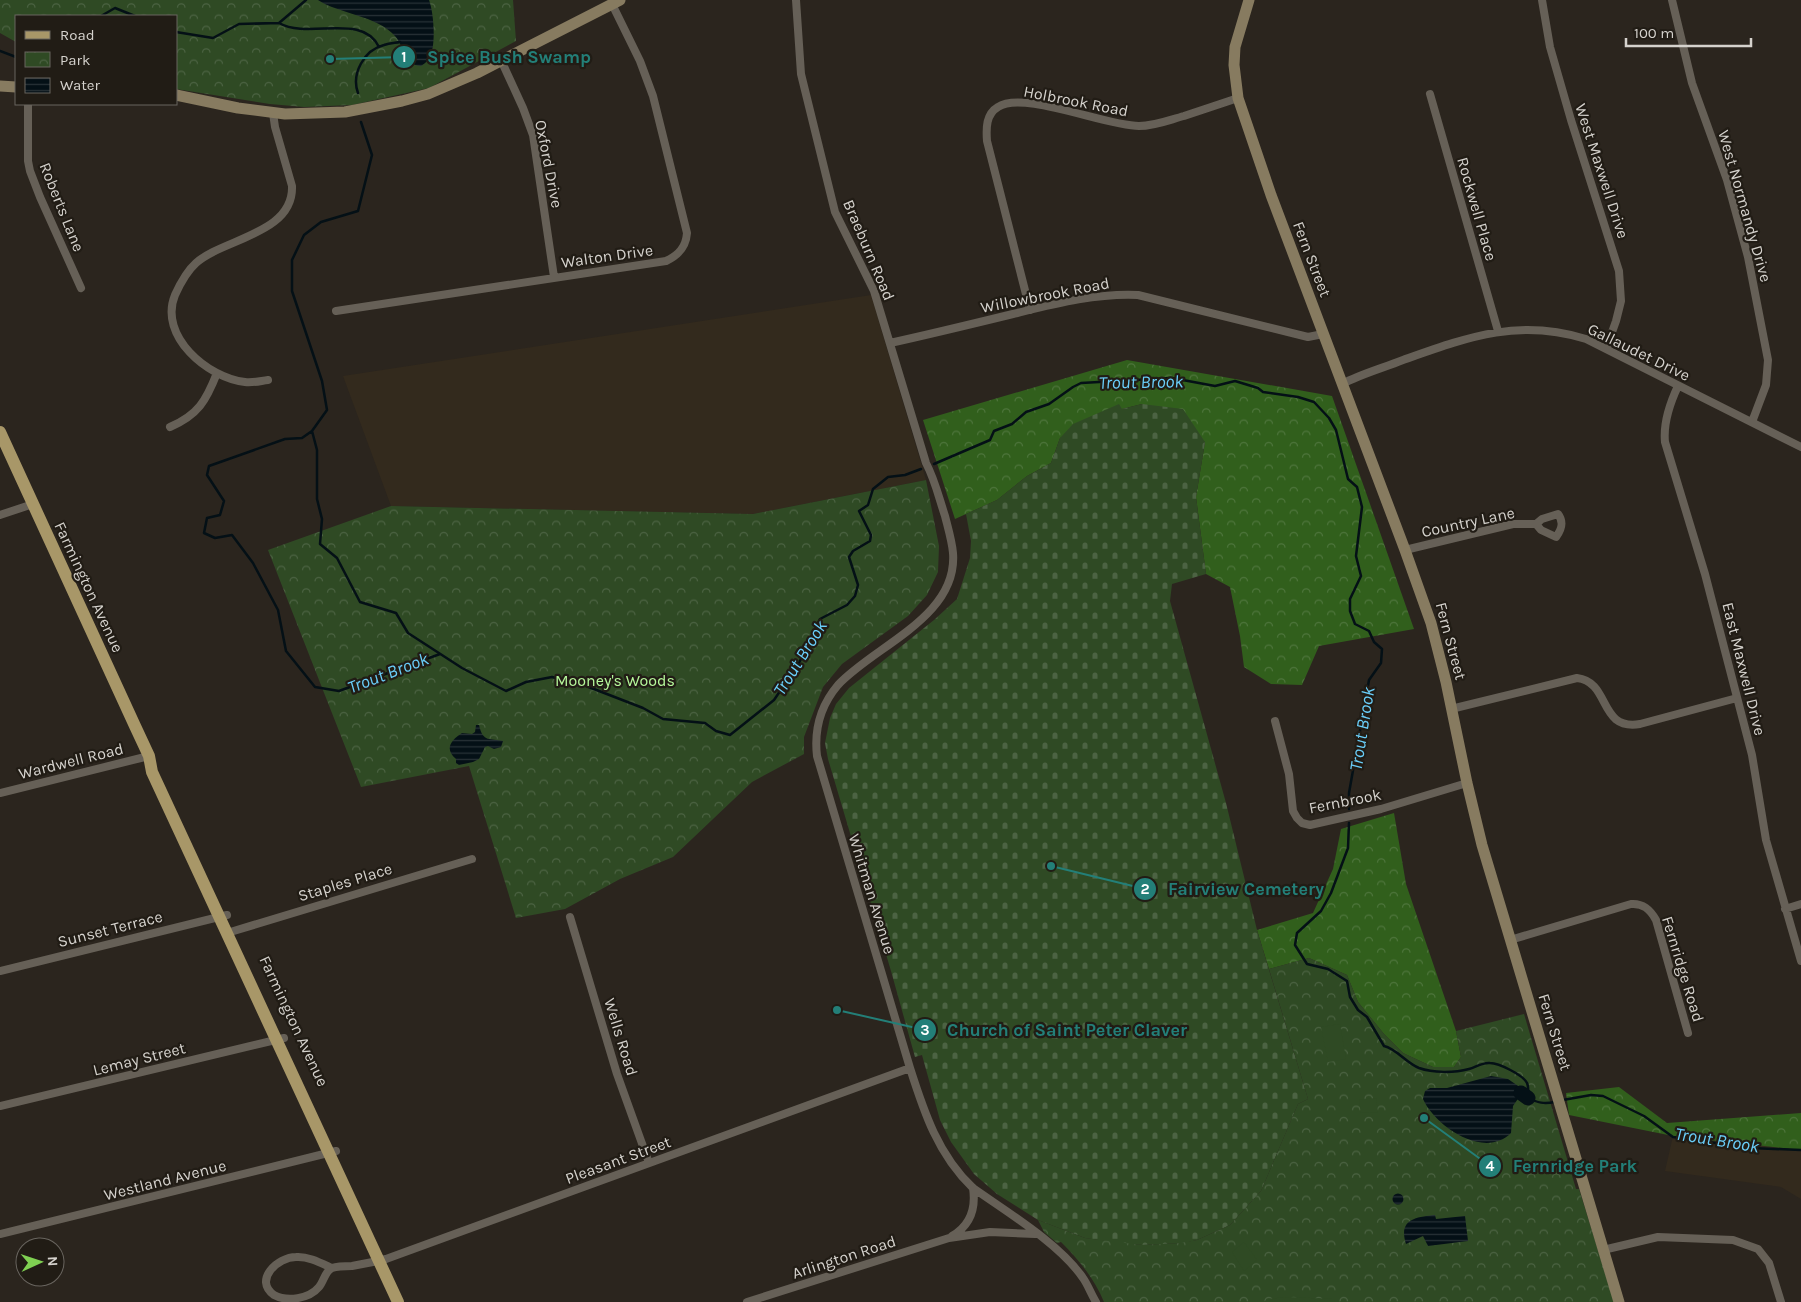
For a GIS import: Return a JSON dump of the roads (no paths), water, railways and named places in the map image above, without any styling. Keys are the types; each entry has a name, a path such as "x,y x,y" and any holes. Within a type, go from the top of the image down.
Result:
{"main road":[{"name":"Farmington Avenue","path":"0,432 149,756 152,772 231,931 382,1260 405,1302"},
{"name":"Farmington Avenue","path":"382,1260 398,1302"}],"street":[{"name":"Braeburn Road","path":"796,0 801,74 836,212 874,291 926,463 933,477"},
{"name":"Fern Street","path":"1249,0 1235,47 1234,65 1238,98 1257,157 1431,623 1467,783 1510,940 1618,1302"},
{"name":"West Maxwell Drive","path":"1542,0 1550,47 1620,276 1622,291 1619,312 1606,349"},
{"name":"West Normandy Drive","path":"1672,0 1692,82 1726,180 1750,267 1768,360 1766,385 1752,422"},
{"path":"178,95 238,108 273,113 300,114 345,112 402,101 449,85 616,2"},
{"name":"Walton Drive","path":"336,311 666,261 679,253 686,240 687,233 654,96 616,2"},
{"name":"Oxford Drive","path":"501,60 533,135 554,277"},
{"path":"0,86 15,87"},
{"name":"Rockwell Place","path":"1430,94 1498,331"},
{"name":"Holbrook Road","path":"1030,310 986,141 988,120 993,111 999,105 1007,103 1026,103 1116,124 1139,126 1159,124 1238,98"},
{"name":"Roberts Lane","path":"28,105 28,161 30,171 81,288"},
{"path":"268,380 254,383 243,382 217,373 198,361 180,339 174,325 172,312 174,296 196,263 208,254 260,231 273,222 290,203 292,186 274,127 273,113"},
{"name":"Willowbrook Road","path":"890,343 1100,295 1138,295 1308,337 1323,334"},
{"name":"Gallaudet Drive","path":"1342,384 1450,343 1498,331 1533,330 1568,334 1586,339 1801,447"},
{"path":"170,427 181,422 199,409 217,373"},
{"name":"East Maxwell Drive","path":"1678,386 1666,417 1665,442 1705,574 1754,764 1766,840 1801,961"},
{"name":"Whitman Avenue","path":"933,477 950,534 953,554 950,576 944,592 925,617 878,652 839,685 822,712 816,737 819,762 910,1068 921,1102 942,1148 954,1168 973,1188 1054,1246 1084,1279 1096,1302"},
{"path":"0,515 33,504"},
{"name":"Country Lane","path":"1405,550 1513,524 1536,524"},
{"path":"1451,710 1577,678 1584,679 1592,684 1613,717 1626,725 1640,724 1737,698"},
{"name":"Fernbrook","path":"1275,721 1289,774 1293,811 1302,823 1310,825 1381,809 1467,783"},
{"name":"Wardwell Road","path":"0,792 149,756"},
{"name":"Staples Place","path":"231,931 472,859"},
{"name":"Fernridge Road","path":"1510,940 1627,905 1637,903 1642,905 1651,912 1656,920 1688,1033"},
{"path":"1785,909 1801,904"},
{"name":"Sunset Terrace","path":"0,970 223,916"},
{"name":"Wells Road","path":"570,917 617,1074 649,1164"},
{"name":"Lemay Street","path":"0,1106 280,1039"},
{"name":"Pleasant Street","path":"332,1268 382,1260 910,1068"},
{"name":"Westland Avenue","path":"0,1234 332,1152"},
{"name":"Arlington Road","path":"949,1238 963,1228 970,1218 974,1206 973,1188"},
{"name":"Arlington Road","path":"747,1302 949,1238 990,1232 1037,1234"},
{"path":"1603,1250 1658,1238 1733,1240 1758,1248 1769,1263 1781,1302"},
{"path":"290,1257 309,1258 332,1268 315,1291 297,1300 276,1296 270,1292 267,1285 267,1278 272,1267 290,1257"}],"water":[{"path":"318,0 429,0 434,29 430,57 421,66 415,65 407,59 395,36 387,29 378,23 336,9"},
{"path":"476,725 479,725 483,735 488,739 503,741 501,747 494,749 488,746 485,747 479,759 459,765 450,752 450,745 462,733 472,734 475,732"},
{"path":"1491,1076 1508,1079 1524,1090 1513,1106 1511,1133 1500,1140 1488,1143 1474,1141 1461,1136 1438,1120 1423,1099 1425,1091 1430,1088 1447,1088"},
{"path":"1398,1193 1404,1199 1398,1205 1392,1199"},
{"path":"1435,1215 1436,1219 1465,1216 1468,1241 1428,1246 1423,1236 1406,1244 1404,1229 1410,1221 1415,1218"}],"waterway":[{"name":"Trout Brook","path":"178,32 213,38 239,24 279,23 306,0"},
{"name":"Trout Brook","path":"103,15 115,8 132,15"},
{"path":"279,23 305,29 334,28 360,31 371,37 379,47"},
{"name":"Trout Brook","path":"358,93 356,78 365,57 386,44 400,42"},
{"name":"Trout Brook","path":"0,51 15,57"},
{"name":"Trout Brook","path":"361,122 372,155 358,211 321,222 304,235 292,260 292,291 322,381 327,410 312,431 317,450 317,499 322,519 320,544 337,558 360,602 396,613 408,633 462,668 506,691 526,682 552,677 581,684 643,708 663,719 705,723 716,731 730,735 774,700 799,663 820,619 847,605 855,596 858,585 849,557 853,551 870,541 871,535 859,511 868,505 873,489 888,477 905,475 921,469"},
{"name":"Trout Brook","path":"934,464 990,440 994,431 1012,424 1026,412 1049,404 1081,383 1172,378 1215,386 1235,381 1258,388 1263,392 1298,397 1314,402 1329,418 1336,430 1348,479 1357,487 1362,507 1356,556 1361,576 1350,599 1350,611 1355,624 1369,631 1374,642 1382,649 1381,663 1369,680 1349,793 1349,809"},
{"name":"Trout Brook","path":"312,431 302,438 285,439 209,466 207,475 224,501 220,515 207,518 204,533 215,538 232,535 253,563 278,610 286,651 315,687 339,691 440,654"},
{"name":"Trout Brook","path":"1349,823 1348,848 1331,893 1321,911 1297,933 1295,945 1307,964 1328,969 1347,981 1350,997 1358,1010 1367,1017 1384,1046 1393,1050 1414,1066 1431,1071 1450,1072 1469,1069 1485,1063 1499,1065 1525,1080 1528,1086 1528,1098 1541,1103 1555,1102"},
{"name":"Trout Brook","path":"1521,1093 1528,1098"},
{"name":"Trout Brook","path":"1563,1100 1591,1095 1603,1096 1644,1116 1673,1137 1751,1148 1801,1150"}],"place":[{"name":"Spice Bush Swamp","path":"330,59"},
{"name":"Fairview Cemetery","path":"1051,866"},
{"name":"Church of Saint Peter Claver","path":"837,1010"},
{"name":"Fernridge Park","path":"1424,1118"}],"park label":[{"name":"Mooney's Woods","path":"615,680"}]}
